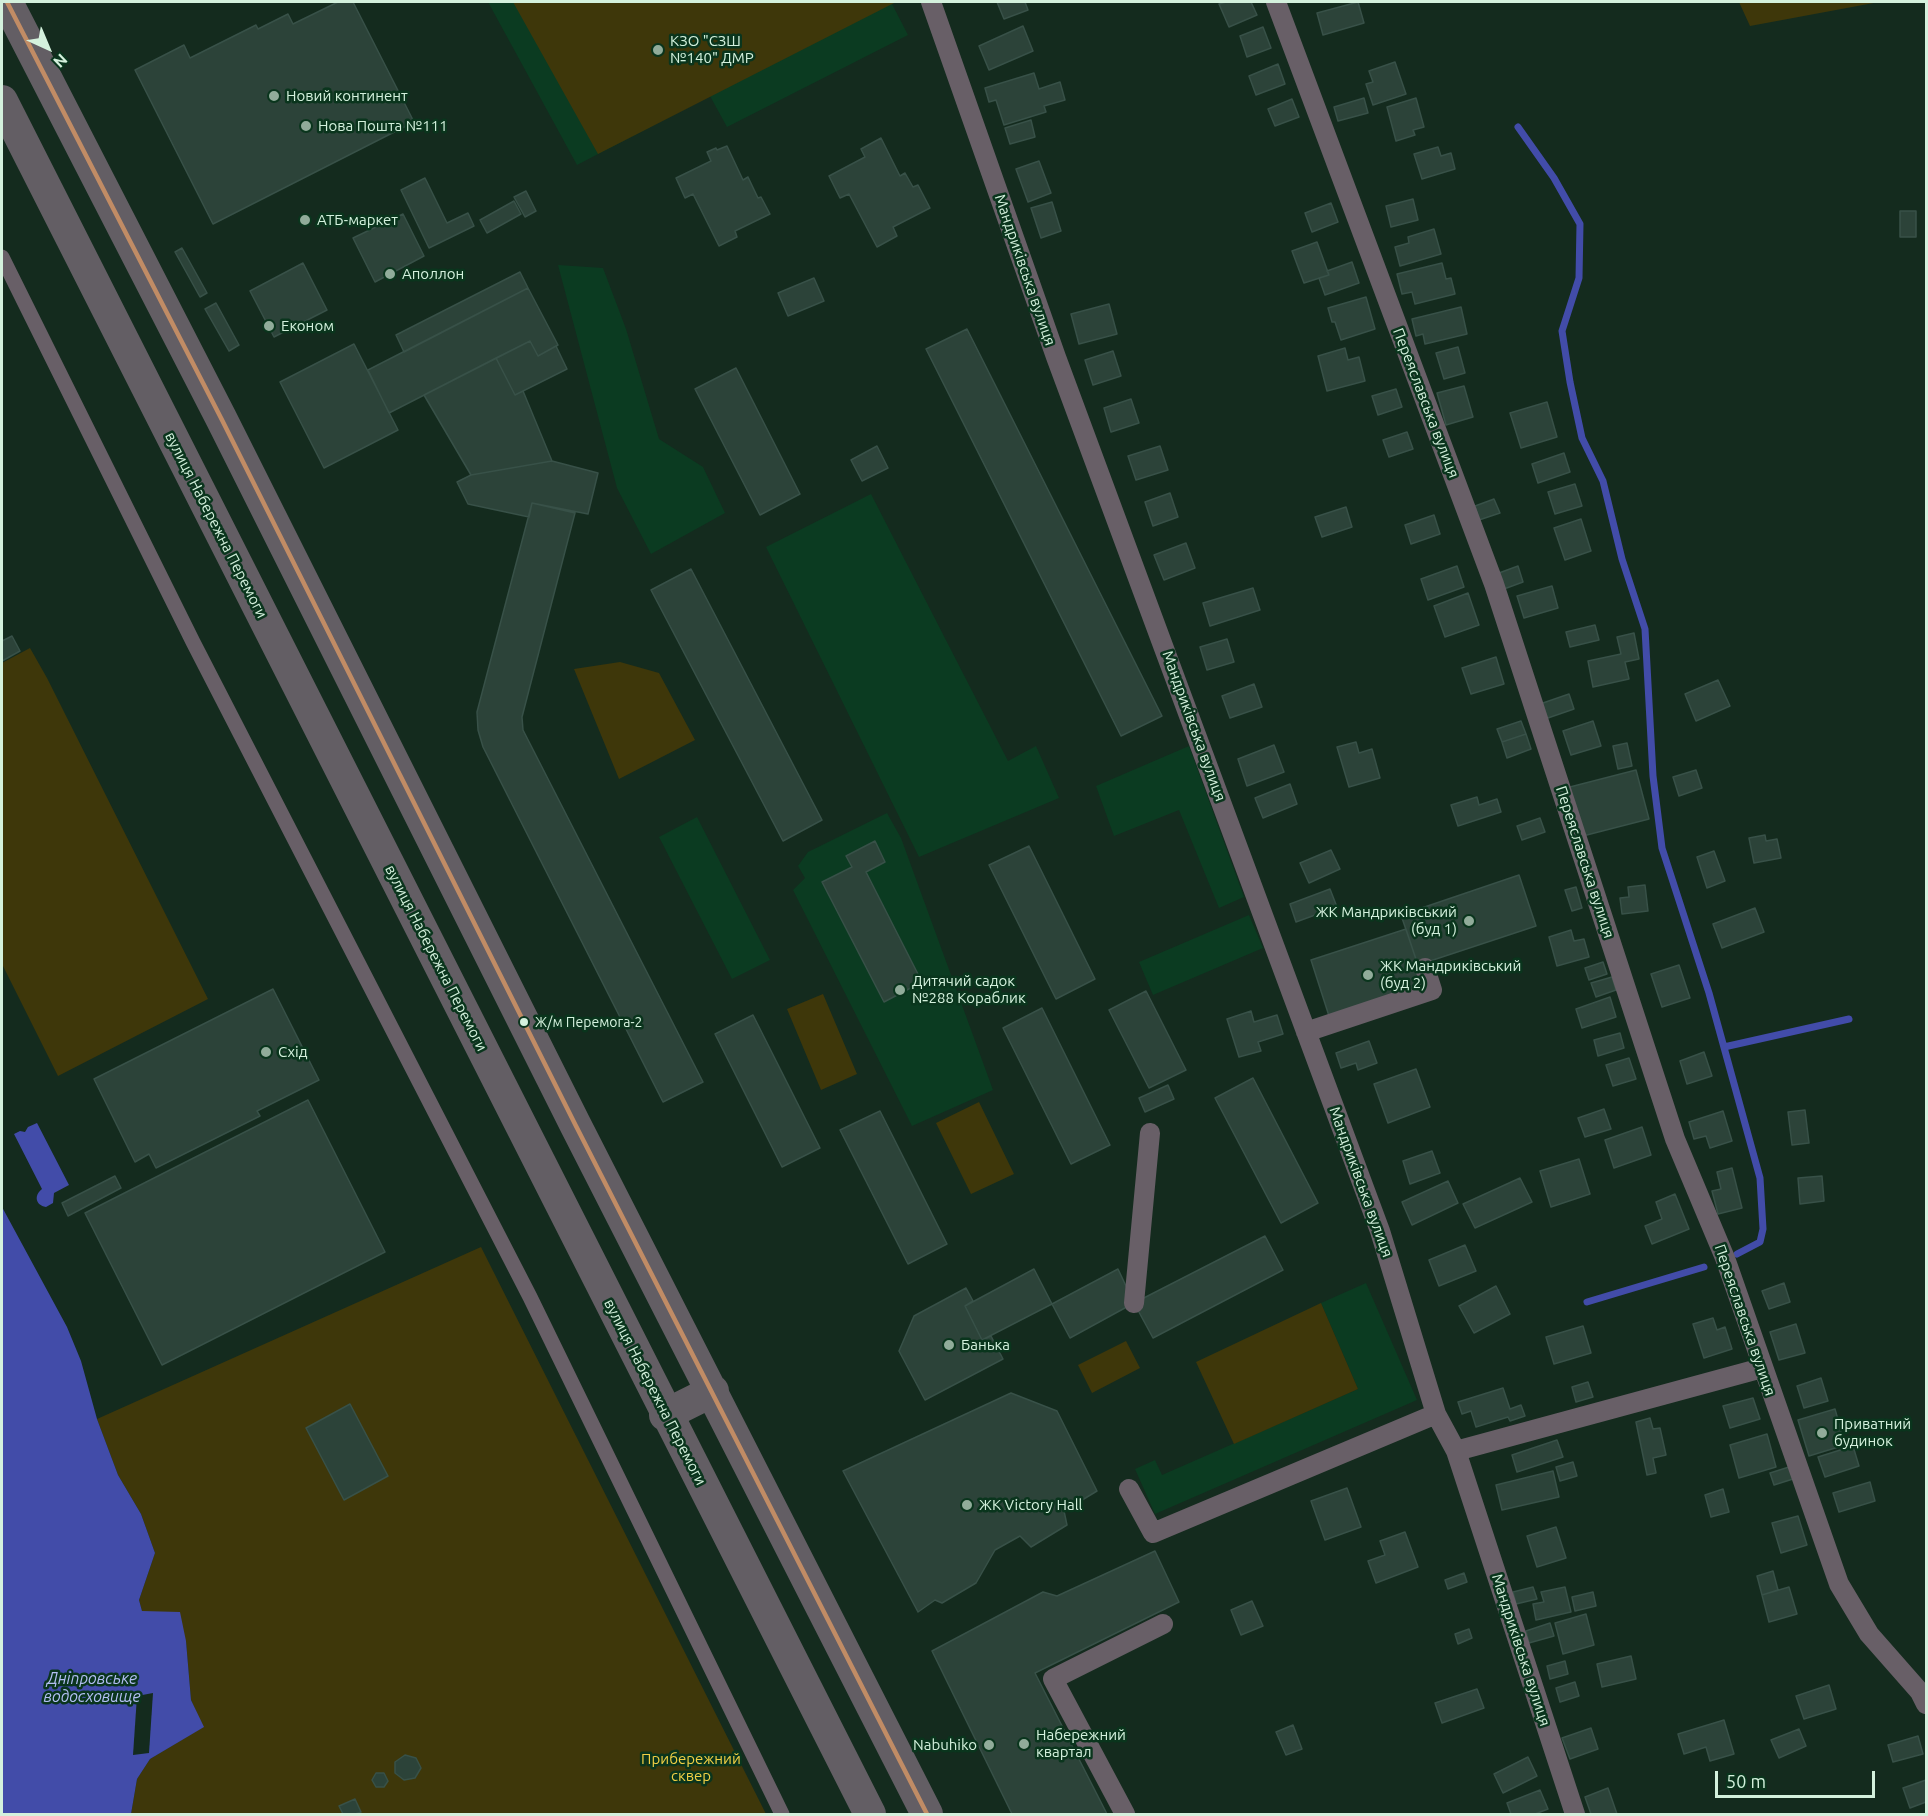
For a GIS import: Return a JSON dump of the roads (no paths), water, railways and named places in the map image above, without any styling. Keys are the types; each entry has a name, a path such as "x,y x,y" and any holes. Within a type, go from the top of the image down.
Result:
{"main road":[{"path":"7,2 221,418 576,1126 927,1815"},
{"name":"вулиця Набережна Перемоги","path":"2,102 870,1815"},
{"path":"79,254 124,230"},
{"path":"665,1414 713,1391"}],"street":[{"name":"Мандриківська вулиця","path":"931,2 1056,357 1380,1231 1436,1414 1456,1450 1575,1815"},
{"name":"Переяславська вулиця","path":"1276,2 1494,584 1675,1139 1725,1258 1839,1584 1869,1634 1920,1692 1926,1704"},
{"path":"2,257 198,652 530,1297 782,1815"},
{"path":"1306,1032 1432,990 1425,968"},
{"path":"1134,1303 1150,1133"},
{"path":"1456,1450 1762,1368"},
{"path":"1130,1489 1153,1533 1436,1414"},
{"path":"1125,1815 1053,1679 1163,1624"}],"water":[{"path":"37,1123 69,1185 54,1193 53,1203 46,1207 37,1200 42,1189 14,1134 20,1131 25,1132 28,1127"},
{"name":"Дніпровське водосховище","path":"2,1207 67,1327 81,1361 97,1419 118,1475 141,1514 155,1553 139,1600 142,1611 180,1612 186,1641 191,1700 204,1727 150,1759 137,1779 131,1814 2,1814"}],"waterway":[{"path":"1518,127 1554,178 1580,224 1579,278 1562,331 1570,382 1582,438 1603,481 1622,559 1645,629 1653,776 1662,848 1709,993 1760,1178 1763,1229 1760,1242 1737,1254"},
{"path":"1724,1047 1849,1019"},
{"path":"1587,1302 1704,1267"}],"place":[{"name":"КЗО \"СЗШ №140\" ДМР","path":"658,50"},
{"name":"Новий континент","path":"274,96"},
{"name":"Нова Пошта №111","path":"306,126"},
{"name":"АТБ-маркет","path":"305,220"},
{"name":"Аполлон","path":"390,274"},
{"name":"Економ","path":"269,326"},
{"name":"ЖК Мандриківський (буд 1)","path":"1469,921"},
{"name":"ЖК Мандриківський (буд 2)","path":"1368,975"},
{"name":"Дитячий садок №288 Кораблик","path":"900,990"},
{"name":"Ж/м Перемога-2","path":"524,1022"},
{"name":"Схід","path":"266,1052"},
{"name":"Банька","path":"949,1345"},
{"name":"Приватний будинок","path":"1822,1433"},
{"name":"ЖК Victory Hall","path":"967,1505"},
{"name":"Набережний квартал","path":"1024,1744"},
{"name":"Nabuhiko","path":"989,1745"}],"park label":[{"name":"Прибережний сквер","path":"691,1768"}]}
